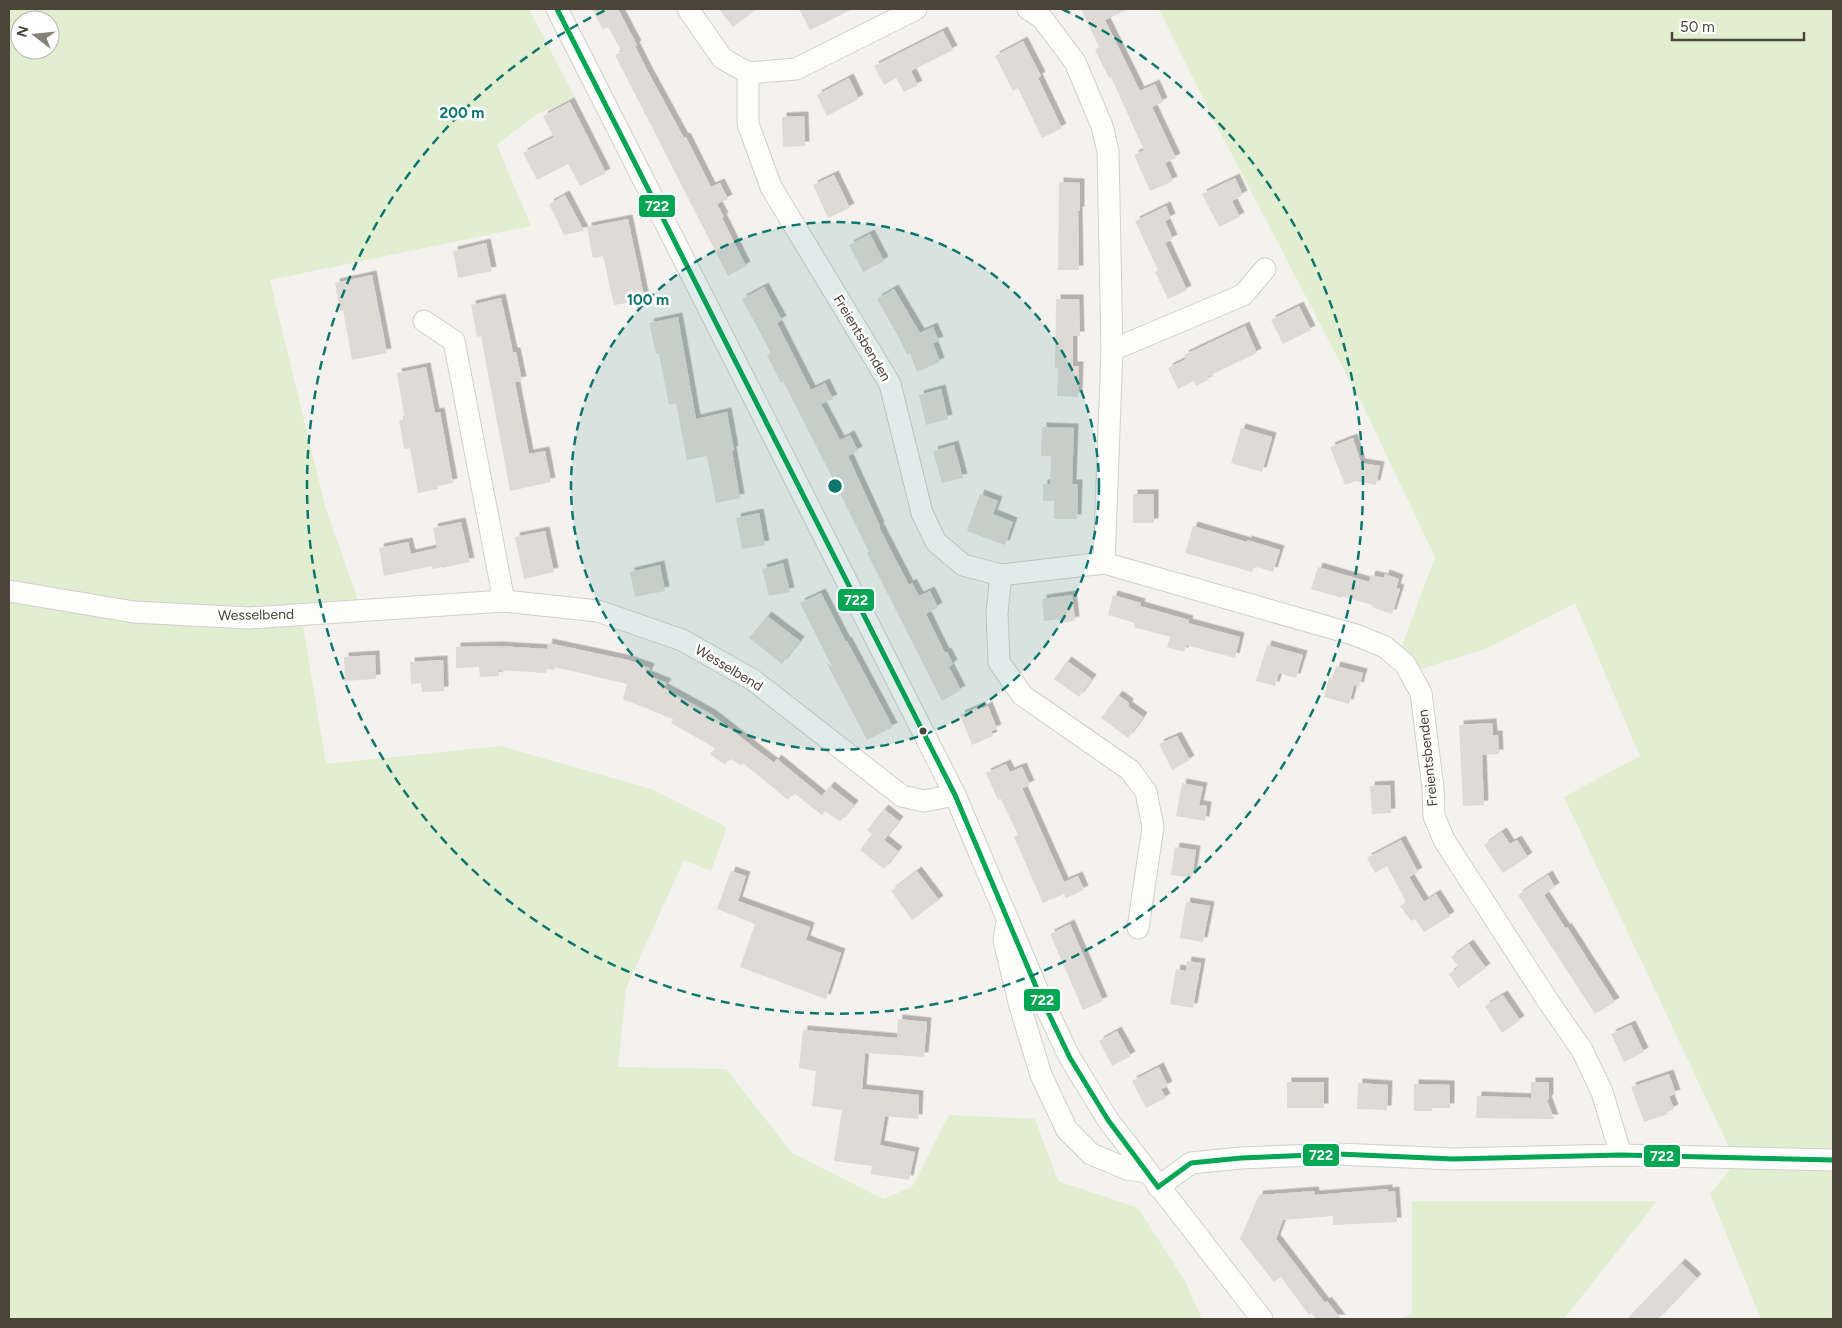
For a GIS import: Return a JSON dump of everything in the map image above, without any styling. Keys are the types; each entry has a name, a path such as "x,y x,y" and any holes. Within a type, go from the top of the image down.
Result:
{"street":[{"path":"557,9 954,795 1037,988 1070,1058 1108,1120 1262,1319"},
{"path":"688,9 722,58 748,73 796,69 916,9"},
{"path":"1028,9 1042,18 1075,62 1102,126 1108,151 1112,350 1104,563"},
{"name":"Freientsbenden","path":"748,73 748,124 771,187 890,384 922,513 936,542 963,565 1001,576 1104,563 1356,634 1385,647 1405,664 1421,693 1434,816 1444,840 1548,1001 1582,1050 1602,1092 1621,1155"},
{"path":"1112,350 1243,295 1265,269"},
{"path":"424,321 454,341 504,601"},
{"path":"1001,576 997,613 999,662 1022,695 1130,770 1146,792 1154,827 1138,928"},
{"name":"Wesselbend","path":"9,591 134,612 249,618 504,601 598,611 682,640 752,680 902,796 924,801 954,795"},
{"path":"1007,919 1004,941 1020,1006 1041,1075 1067,1130 1091,1154 1153,1179 1191,1164 1241,1158 1338,1154 1454,1158 1621,1155 1833,1160"}],"green space":[{"path":"9,9 529,9 575,98 537,114 497,145 531,226 270,280 325,506 364,617 302,620 326,764 500,746 651,789 727,827 711,871 684,860 626,988 618,1067 726,1069 792,1153 883,1199 912,1187 949,1115 1035,1119 1058,1181 1138,1208 1185,1281 1202,1319 9,1319"},
{"path":"1159,9 1833,9 1833,1319 1761,1319 1710,1194 1736,1162 1564,797 1640,756 1575,603 1488,648 1418,670 1401,648 1435,557 1366,412 1217,126"},
{"path":"1412,1201 1657,1201 1564,1319 1402,1319 1412,1313"}],"building":[{"path":"592,9 618,9 637,45 635,46 647,70 684,138 686,137 711,187 720,183 728,199 717,204 746,266 728,276 615,55 622,52 608,27 603,30"},
{"path":"719,9 757,9 733,27"},
{"path":"799,9 853,9 810,30"},
{"path":"1081,9 1129,9 1105,20 1140,91 1155,84 1163,102 1152,107 1176,158 1165,163 1173,181 1150,191 1134,155 1144,150 1111,77 1109,78 1095,50 1099,47"},
{"path":"943,31 953,50 911,71 918,85 904,92 896,78 884,85 874,66"},
{"path":"1023,41 1041,76 1038,78 1062,128 1042,138 1018,88 1013,91 995,56"},
{"path":"849,78 859,99 827,116 817,95"},
{"path":"570,102 606,173 580,186 568,164 537,180 523,153 554,137 543,116"},
{"path":"804,116 805,146 783,147 782,117"},
{"path":"834,175 850,208 828,218 813,185"},
{"path":"1235,178 1243,195 1232,201 1240,217 1219,227 1202,194"},
{"path":"1059,182 1080,183 1080,211 1078,211 1079,270 1058,270"},
{"path":"565,195 584,231 564,235 549,204"},
{"path":"1166,206 1171,218 1165,221 1173,239 1165,243 1187,290 1168,299 1155,272 1158,270 1135,221"},
{"path":"628,219 645,300 614,305 603,256 593,258 587,227"},
{"path":"870,234 884,261 863,272 849,245"},
{"path":"486,243 492,271 458,278 453,251"},
{"path":"372,275 387,353 352,360 343,310 340,311 335,283"},
{"path":"764,287 782,320 777,323 811,390 825,383 833,399 821,404 840,440 850,435 858,451 848,456 879,527 909,585 912,583 919,596 930,591 938,607 926,614 945,653 947,652 953,664 949,667 961,690 942,701 867,553 869,552 833,479 783,381 781,383 767,355 771,353 742,299"},
{"path":"894,289 920,333 933,327 939,341 933,343 940,362 917,372 910,353 907,355 877,299"},
{"path":"501,298 513,352 516,352 522,381 515,382 529,454 545,451 551,482 510,491 481,336 477,337 471,305"},
{"path":"1056,299 1079,299 1080,336 1073,336 1073,366 1079,366 1078,397 1057,396 1058,368 1055,368"},
{"path":"1299,306 1311,330 1283,344 1271,320"},
{"path":"678,317 696,419 727,412 740,498 716,503 707,456 687,460 676,403 669,405 659,354 656,354 649,323"},
{"path":"1245,326 1257,353 1207,377 1208,380 1196,386 1194,381 1178,389 1168,368 1186,359 1184,355"},
{"path":"426,367 435,413 440,412 453,483 438,486 438,489 418,493 410,448 404,449 399,420 405,419 397,373"},
{"path":"941,389 948,419 926,425 919,395"},
{"path":"1042,427 1074,428 1072,484 1078,484 1077,519 1054,519 1054,501 1043,501 1043,484 1050,484 1051,456 1041,456"},
{"path":"1241,428 1272,437 1262,472 1231,463"},
{"path":"1353,438 1361,463 1380,466 1376,485 1356,481 1345,485 1330,447"},
{"path":"954,445 963,478 942,483 933,451"},
{"path":"980,494 998,501 993,514 1013,522 1005,545 967,531"},
{"path":"1133,494 1154,494 1154,523 1133,523"},
{"path":"759,513 765,545 742,549 736,518"},
{"path":"461,522 470,562 442,568 432,569 432,566 384,576 379,548 408,542 411,554 437,548 433,528"},
{"path":"1193,526 1280,550 1273,572 1254,566 1252,572 1185,553"},
{"path":"545,531 554,572 524,579 515,537"},
{"path":"783,563 790,592 769,596 762,569"},
{"path":"660,565 665,591 635,597 630,572"},
{"path":"1318,567 1369,582 1371,575 1384,578 1385,574 1399,579 1396,588 1400,589 1392,614 1372,607 1372,605 1311,589"},
{"path":"821,593 893,727 867,740 826,662 832,667 800,603"},
{"path":"1072,595 1075,621 1060,623 1060,619 1044,621 1042,599"},
{"path":"1113,595 1141,603 1140,606 1189,620 1188,623 1240,637 1235,658 1186,645 1184,652 1167,647 1170,637 1134,627 1135,623 1108,615"},
{"path":"767,616 800,641 782,664 749,638"},
{"path":"548,643 628,660 650,668 647,675 667,683 664,688 711,714 774,763 777,759 822,796 830,786 854,805 840,822 825,811 822,815 794,793 788,800 743,763 741,766 730,758 725,765 710,754 715,748 671,723 673,719 623,699 627,684 555,667 555,670 547,669 546,673 499,670 499,676 480,677 479,667 456,668 456,647 499,646 547,649"},
{"path":"1267,645 1303,655 1296,678 1279,673 1275,686 1256,681"},
{"path":"375,655 376,679 345,681 344,657"},
{"path":"443,660 444,691 422,692 421,683 411,684 410,662"},
{"path":"1067,661 1092,679 1079,697 1054,679"},
{"path":"1336,666 1363,673 1359,687 1354,685 1349,704 1324,697 1329,678 1332,679"},
{"path":"1118,695 1129,703 1128,706 1143,717 1128,738 1101,718"},
{"path":"981,706 982,709 988,706 997,729 991,731 993,736 972,745 960,715"},
{"path":"1492,723 1493,735 1498,735 1499,754 1482,755 1484,805 1463,806 1459,725"},
{"path":"1177,736 1190,760 1172,770 1159,744"},
{"path":"1006,764 1010,772 1022,767 1030,785 1022,788 1064,882 1078,876 1084,890 1066,898 1064,894 1043,903 1014,837 1018,835 1001,799 998,800 986,773"},
{"path":"1182,783 1203,787 1199,805 1207,806 1205,821 1176,816"},
{"path":"1390,785 1391,813 1372,814 1370,786"},
{"path":"884,809 899,821 884,840 898,851 884,869 860,850 872,834 867,830"},
{"path":"1502,832 1510,844 1517,840 1528,857 1503,873 1484,845"},
{"path":"1401,840 1418,872 1409,877 1424,902 1436,894 1450,916 1424,932 1415,919 1411,921 1400,906 1406,902 1387,866 1375,873 1367,858"},
{"path":"1175,847 1196,850 1192,878 1171,875"},
{"path":"731,871 746,876 738,901 810,927 806,940 841,953 826,999 740,967 755,924 717,909"},
{"path":"917,871 939,900 912,920 891,891"},
{"path":"1548,875 1555,887 1544,895 1615,1002 1595,1014 1518,895"},
{"path":"1186,902 1210,906 1203,942 1180,938"},
{"path":"1070,924 1103,1001 1083,1010 1050,934"},
{"path":"1469,944 1486,968 1458,988 1449,974 1459,967 1451,957"},
{"path":"1187,961 1201,963 1193,1008 1170,1004 1176,969 1186,971"},
{"path":"1503,995 1520,1020 1502,1033 1485,1006"},
{"path":"898,1019 927,1022 924,1057 865,1053 862,1089 919,1095 918,1119 885,1116 880,1145 915,1152 909,1180 871,1174 872,1166 834,1161 842,1110 812,1106 816,1071 799,1068 803,1030 897,1038"},
{"path":"1631,1025 1644,1052 1624,1062 1611,1034"},
{"path":"1117,1031 1131,1056 1112,1066 1099,1041"},
{"path":"1159,1067 1168,1086 1161,1089 1166,1098 1146,1108 1132,1081"},
{"path":"1669,1074 1676,1094 1669,1096 1674,1109 1667,1112 1668,1114 1644,1122 1631,1087"},
{"path":"1287,1082 1324,1082 1324,1108 1287,1108"},
{"path":"1531,1082 1549,1082 1549,1099 1547,1100 1554,1119 1476,1118 1477,1096 1531,1098"},
{"path":"1358,1083 1388,1085 1387,1110 1357,1109"},
{"path":"1414,1084 1450,1085 1450,1108 1414,1111"},
{"path":"1388,1189 1388,1192 1395,1191 1397,1222 1333,1225 1333,1216 1283,1220 1276,1239 1325,1303 1327,1301 1341,1319 1317,1319 1311,1313 1309,1315 1281,1277 1274,1282 1240,1239 1259,1195 1314,1191 1315,1195"},
{"path":"1681,1263 1697,1278 1658,1319 1627,1319"}],"transit line":[{"name":"722","path":"557,9 955,795 1037,989 1070,1058 1108,1120 1158,1187"},
{"name":"722","path":"1158,1187 1191,1163 1241,1158 1338,1154 1453,1159 1621,1155 1833,1160"}]}
